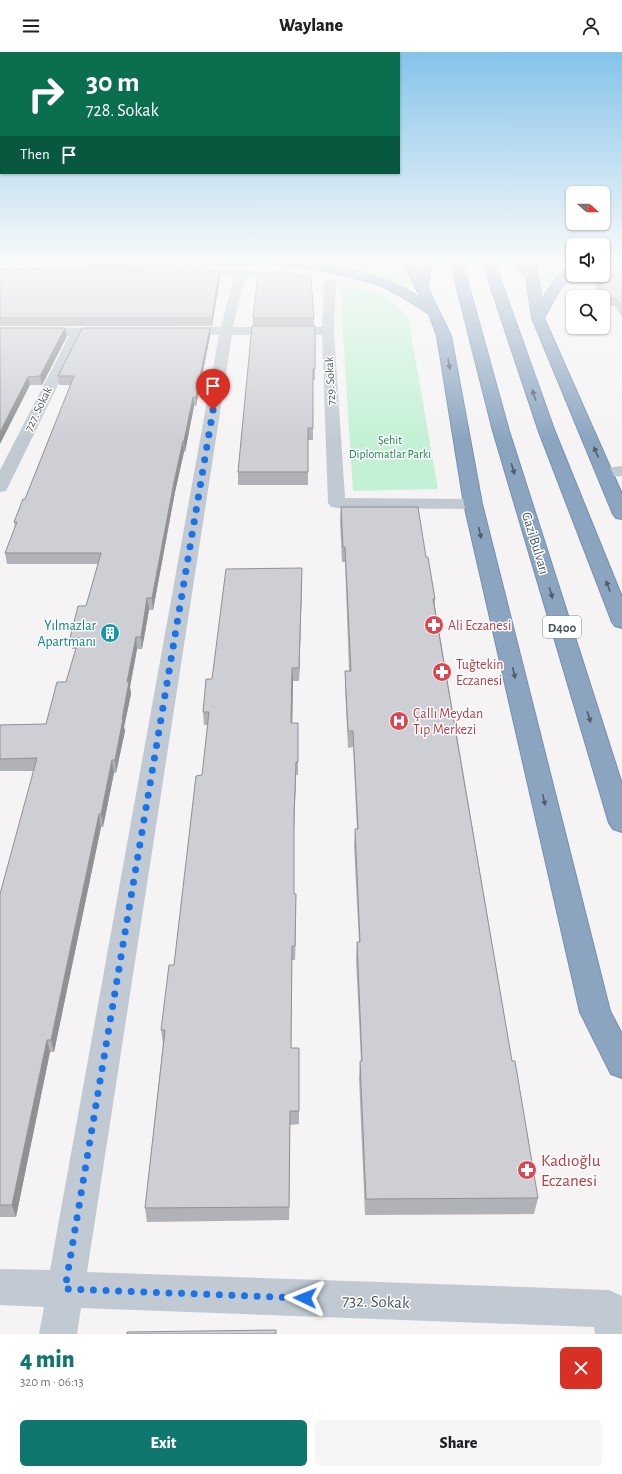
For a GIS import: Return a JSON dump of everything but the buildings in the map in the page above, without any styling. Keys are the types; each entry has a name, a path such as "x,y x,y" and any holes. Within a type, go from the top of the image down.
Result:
{"highway":[{"path":"438,321 444,336 473,504 595,1012 622,1064"},
{"name":"Gazi Bulvarı","path":"472,321 502,431 622,824"},
{"path":"509,321 547,432 622,622"},
{"path":"539,321 622,514"}],"street":[{"path":"58,1334 229,321"},
{"path":"163,332 328,331 328,321"},
{"path":"0,330 124,332"},
{"name":"729. Sokak","path":"328,331 337,503 473,504"},
{"name":"727. Sokak","path":"0,487 77,332"},
{"path":"605,472 622,470"},
{"name":"732. Sokak","path":"0,1287 65,1289 611,1322"}],"green space":[{"name":"Şehit Diplomatlar Parkı","path":"342,321 409,321 438,489 353,491"}],"place":[{"name":"Ali Eczanesi","path":"434,625"},
{"name":"Yılmazlar Apartmanı","path":"110,633"},
{"name":"Tuğtekin Eczanesi","path":"442,672"},
{"name":"Çallı Meydan Tıp Merkezi","path":"399,721"},
{"name":"Kadıoğlu Eczanesi","path":"527,1170"}],"route":[{"path":"213,410 65,1289 305,1298"}]}
